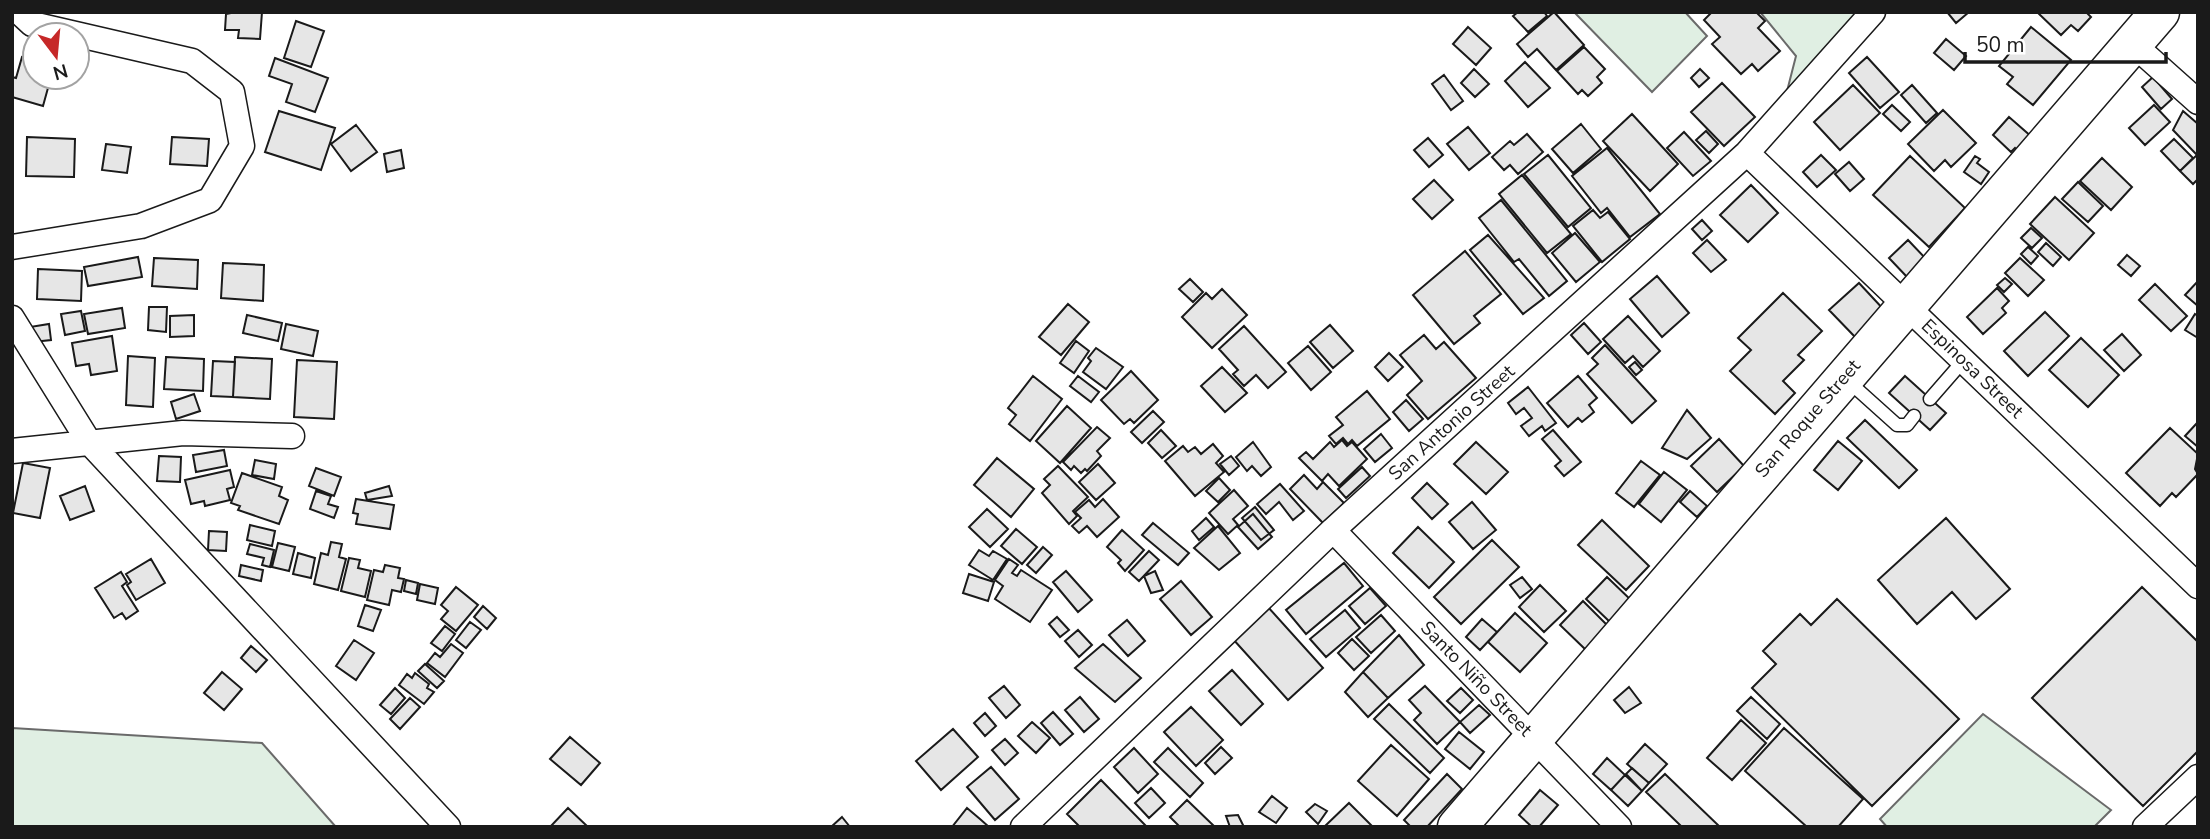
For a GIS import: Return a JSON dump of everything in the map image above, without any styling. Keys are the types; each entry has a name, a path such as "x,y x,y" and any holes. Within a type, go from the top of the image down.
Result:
{"main road":[{"name":"San Roque Street","path":"1457,827 2160,12"}],"street":[{"path":"12,247 141,226 210,200 242,146 232,92 192,61 32,24 19,12"},
{"name":"San Antonio Street","path":"1033,823 1333,530 1747,153 1873,12"},
{"path":"2133,44 2198,102"},
{"name":"Espinosa Street","path":"1747,153 2198,586"},
{"path":"12,318 89,442 448,827"},
{"path":"12,451 183,433 292,436"},
{"name":"Santo Niño Street","path":"1333,530 1619,827"},
{"path":"2145,827 2198,777"}],"lane":[{"path":"1930,399 1964,359"},
{"path":"1843,377 1897,425 1907,425 1914,416"}],"green space":[{"path":"1574,12 1685,12 1707,36 1652,92"},
{"path":"1760,12 1867,12 1785,99 1796,56"},
{"path":"1983,714 2111,810 2094,827 1887,827 1880,819"},
{"path":"12,728 262,743 336,827 12,827"}],"building":[{"path":"262,12 260,39 238,38 239,30 225,30 226,14"},
{"path":"1518,12 1544,12 1547,16 1528,32 1513,16"},
{"path":"1554,12 1584,45 1556,70 1537,49 1528,57 1517,44"},
{"path":"1712,12 1756,12 1765,21 1758,28 1780,51 1758,71 1752,64 1741,74 1712,44 1720,37 1704,20"},
{"path":"1947,12 1969,12 1956,23"},
{"path":"2037,12 2086,12 2091,17 2078,31 2071,25 2061,35"},
{"path":"296,21 324,31 311,67 284,58"},
{"path":"1468,27 1491,48 1476,65 1453,44"},
{"path":"2031,27 2071,60 2033,105 2007,84 2013,77 1999,66"},
{"path":"1946,39 1966,56 1954,70 1934,53"},
{"path":"1584,47 1605,69 1597,77 1602,83 1588,96 1582,90 1578,94 1557,71"},
{"path":"1867,57 1899,92 1880,108 1849,73"},
{"path":"275,58 328,78 315,112 286,102 292,84 269,76"},
{"path":"21,60 21,91 47,91 43,106 12,97 12,77 16,78"},
{"path":"1525,62 1550,88 1528,107 1505,81"},
{"path":"1474,69 1489,84 1475,97 1461,83"},
{"path":"1700,69 1709,78 1699,87 1691,78"},
{"path":"1444,75 1463,101 1451,110 1432,84"},
{"path":"2153,77 2172,99 2161,109 2142,87"},
{"path":"1722,83 1755,117 1724,146 1691,112"},
{"path":"1853,85 1880,113 1840,150 1814,122"},
{"path":"1912,85 1937,113 1926,123 1901,95"},
{"path":"1892,105 1910,122 1901,131 1883,114"},
{"path":"2154,105 2170,122 2145,145 2129,128"},
{"path":"1943,110 1976,143 1951,167 1945,160 1934,171 1908,144"},
{"path":"279,111 335,128 321,170 265,152"},
{"path":"2183,111 2198,124 2198,179 2193,184 2180,171 2197,155 2173,130"},
{"path":"1632,114 1678,164 1650,191 1603,141"},
{"path":"2009,117 2033,138 2020,153 2015,148 2011,152 1993,135"},
{"path":"1581,124 1601,149 1573,173 1552,149"},
{"path":"356,125 377,152 351,171 331,144"},
{"path":"1468,127 1490,153 1469,170 1447,144"},
{"path":"1706,131 1718,144 1709,153 1696,140"},
{"path":"1684,132 1711,161 1693,176 1667,148"},
{"path":"1527,134 1543,152 1518,174 1510,165 1504,170 1492,157 1510,141 1514,145"},
{"path":"27,137 75,139 74,177 26,176"},
{"path":"172,137 209,139 207,166 170,164"},
{"path":"1428,138 1443,155 1429,167 1414,150"},
{"path":"2174,139 2193,158 2180,171 2161,151"},
{"path":"106,144 131,147 127,173 102,170"},
{"path":"1607,148 1660,214 1630,237 1607,208 1601,213 1572,176"},
{"path":"401,150 404,168 387,172 384,154"},
{"path":"1548,155 1591,208 1568,227 1524,174"},
{"path":"1821,155 1836,170 1817,187 1803,172"},
{"path":"1910,156 1965,208 1929,247 1873,195"},
{"path":"1975,156 1980,159 1977,163 1989,172 1981,184 1964,172"},
{"path":"2102,158 2132,187 2111,210 2080,181"},
{"path":"1849,162 1864,179 1850,191 1835,174"},
{"path":"1522,175 1571,234 1547,253 1499,194"},
{"path":"1434,180 1453,200 1432,219 1413,199"},
{"path":"2078,182 2103,206 2088,222 2062,199"},
{"path":"1751,185 1778,213 1748,242 1720,215"},
{"path":"2055,197 2094,233 2069,260 2030,224"},
{"path":"1501,200 1567,281 1549,296 1519,259 1514,262 1479,218"},
{"path":"1593,210 1600,218 1608,212 1630,239 1602,262 1573,226"},
{"path":"1702,220 1712,231 1702,240 1692,229"},
{"path":"2031,228 2042,238 2032,248 2021,238"},
{"path":"1575,233 1600,262 1576,282 1552,253"},
{"path":"1488,235 1544,298 1523,314 1470,250"},
{"path":"1707,240 1726,260 1711,272 1693,253"},
{"path":"1908,240 1927,260 1908,278 1889,258"},
{"path":"2046,243 2061,257 2053,266 2038,252"},
{"path":"2028,247 2038,256 2031,264 2021,254"},
{"path":"1465,251 1501,294 1474,316 1480,323 1454,344 1413,295"},
{"path":"2127,255 2140,266 2131,276 2118,265"},
{"path":"138,257 142,277 88,286 84,267"},
{"path":"154,258 198,260 197,289 152,286"},
{"path":"2020,258 2044,280 2028,296 2005,273"},
{"path":"223,263 264,265 263,301 221,298"},
{"path":"38,269 82,271 81,301 37,299"},
{"path":"1657,276 1689,313 1662,337 1630,299"},
{"path":"2005,278 2012,284 2004,292 1997,285"},
{"path":"1190,279 1203,292 1193,302 1179,289"},
{"path":"2198,281 2198,306 2185,295"},
{"path":"1859,283 1886,312 1857,339 1829,310"},
{"path":"2155,284 2187,316 2171,331 2139,300"},
{"path":"1997,288 2009,301 2002,308 2006,313 1983,334 1967,317"},
{"path":"1222,289 1247,315 1212,348 1182,317 1206,293 1212,299"},
{"path":"1783,293 1822,331 1798,355 1804,360 1783,381 1795,393 1775,414 1730,371 1751,350 1738,338"},
{"path":"1068,304 1089,322 1061,355 1039,337"},
{"path":"149,307 167,307 166,332 148,330"},
{"path":"122,308 125,328 88,334 84,314"},
{"path":"81,311 85,331 65,335 61,314"},
{"path":"2045,312 2069,336 2028,376 2004,351"},
{"path":"2195,314 2198,316 2198,338 2185,330"},
{"path":"194,315 194,336 170,337 170,316"},
{"path":"247,315 282,323 278,341 243,333"},
{"path":"1628,316 1660,351 1643,367 1633,356 1625,363 1603,339"},
{"path":"1584,323 1601,342 1588,354 1571,335"},
{"path":"49,324 51,340 33,342 30,327"},
{"path":"286,324 318,331 313,356 281,349"},
{"path":"1330,325 1353,351 1333,368 1310,342"},
{"path":"1244,326 1286,372 1268,388 1256,375 1244,386 1233,374 1238,370 1219,349"},
{"path":"2122,334 2141,355 2124,371 2104,350"},
{"path":"1424,335 1436,349 1444,342 1476,378 1428,419 1407,395 1422,381 1400,355"},
{"path":"112,336 117,371 91,375 89,364 76,366 72,343"},
{"path":"2081,338 2119,375 2088,407 2049,370"},
{"path":"1076,341 1089,351 1074,373 1060,363"},
{"path":"1605,345 1656,401 1632,423 1587,374 1598,364 1592,358"},
{"path":"1308,346 1331,372 1311,390 1288,363"},
{"path":"1096,348 1123,367 1106,389 1083,372 1091,361 1088,358"},
{"path":"1389,353 1403,367 1388,381 1375,367"},
{"path":"128,356 155,358 153,407 126,405"},
{"path":"166,357 204,359 203,391 164,389"},
{"path":"235,357 272,359 270,399 233,397"},
{"path":"297,360 337,362 334,419 294,417"},
{"path":"213,361 235,362 233,397 211,396"},
{"path":"1635,362 1642,370 1636,375 1629,367"},
{"path":"1222,367 1247,393 1225,412 1201,386"},
{"path":"1131,371 1158,400 1134,423 1130,419 1124,424 1101,400"},
{"path":"1033,376 1062,399 1030,441 1009,424 1016,415 1008,408"},
{"path":"1078,376 1099,392 1091,402 1070,386"},
{"path":"1578,376 1597,398 1589,405 1594,412 1582,422 1578,418 1568,427 1547,403"},
{"path":"1905,376 1946,413 1930,430 1889,393"},
{"path":"1528,387 1556,423 1545,431 1542,426 1529,436 1521,426 1532,418 1524,408 1516,414 1508,403"},
{"path":"1367,391 1390,419 1357,446 1352,440 1348,444 1343,438 1336,444 1329,436 1343,425 1336,417"},
{"path":"194,394 200,411 176,419 171,402"},
{"path":"1406,400 1423,419 1409,431 1393,412"},
{"path":"1067,406 1091,428 1060,463 1036,441"},
{"path":"1687,410 1711,438 1687,459 1662,448"},
{"path":"1153,411 1164,422 1142,443 1131,432"},
{"path":"1865,420 1917,470 1899,488 1847,438"},
{"path":"2198,424 2198,447 2185,436"},
{"path":"1097,427 1110,438 1097,451 1101,456 1087,471 1085,469 1081,473 1074,466 1071,470 1063,462"},
{"path":"2170,428 2198,454 2195,469 2198,474 2176,497 2172,493 2160,506 2126,473"},
{"path":"1161,430 1176,446 1162,458 1148,443"},
{"path":"1553,430 1581,462 1564,476 1555,466 1561,461 1542,439"},
{"path":"1381,434 1392,448 1375,462 1364,449"},
{"path":"1719,439 1744,466 1717,492 1691,466"},
{"path":"1342,440 1347,446 1352,442 1367,459 1339,486 1328,474 1322,481 1299,458 1306,452 1313,459 1330,442 1334,447"},
{"path":"1838,441 1862,461 1838,490 1814,470"},
{"path":"1253,442 1271,467 1261,476 1252,466 1247,471 1236,457"},
{"path":"1476,442 1508,472 1486,494 1454,464"},
{"path":"1213,444 1223,456 1216,463 1224,472 1195,496 1165,461 1183,446 1188,452 1195,447 1201,454"},
{"path":"224,450 227,466 196,472 193,455"},
{"path":"159,456 181,457 180,482 157,481"},
{"path":"1231,456 1239,466 1229,475 1220,464"},
{"path":"997,458 1034,489 1011,517 974,485"},
{"path":"255,460 276,464 274,479 252,475"},
{"path":"1641,461 1660,475 1634,507 1616,493"},
{"path":"23,463 50,468 40,518 13,513"},
{"path":"1098,464 1115,483 1096,500 1079,482"},
{"path":"1058,466 1088,497 1073,511 1077,516 1069,524 1042,493 1050,485 1044,479"},
{"path":"1362,467 1370,476 1346,498 1338,489"},
{"path":"316,468 341,477 334,496 309,486"},
{"path":"230,470 234,487 227,489 230,500 205,506 204,501 191,504 185,480"},
{"path":"1664,472 1687,490 1661,522 1639,504"},
{"path":"242,473 282,487 279,496 288,500 279,524 238,510 240,506 231,503"},
{"path":"1304,475 1317,489 1323,482 1344,503 1323,523 1290,489"},
{"path":"1219,478 1230,490 1218,502 1206,491"},
{"path":"1427,483 1448,504 1432,519 1412,498"},
{"path":"1280,484 1304,511 1293,520 1279,502 1266,514 1257,504"},
{"path":"85,486 94,511 70,520 60,496"},
{"path":"389,486 392,496 367,500 365,493"},
{"path":"1234,490 1248,506 1233,519 1238,525 1228,534 1209,513"},
{"path":"316,491 331,496 328,504 338,507 334,518 310,509"},
{"path":"1690,491 1707,506 1697,517 1680,502"},
{"path":"356,499 394,505 390,529 356,524 358,514 353,513"},
{"path":"1103,499 1119,517 1097,537 1087,526 1079,533 1072,526 1081,518 1075,512 1089,500 1095,507"},
{"path":"1472,502 1496,530 1473,549 1449,522"},
{"path":"1255,507 1274,530 1261,540 1242,518"},
{"path":"987,509 1008,529 990,547 969,527"},
{"path":"1253,514 1272,537 1258,549 1238,527"},
{"path":"1206,518 1214,527 1199,540 1192,531"},
{"path":"1946,518 2010,589 1976,619 1952,592 1917,624 1878,580"},
{"path":"1602,520 1649,566 1626,590 1578,545"},
{"path":"1153,523 1189,553 1178,565 1142,535"},
{"path":"250,525 275,531 272,546 247,540"},
{"path":"1218,526 1240,553 1219,570 1194,548"},
{"path":"1418,527 1454,562 1429,588 1393,553"},
{"path":"1016,529 1037,547 1022,564 1001,546"},
{"path":"1122,530 1144,550 1125,571 1118,563 1121,560 1107,547"},
{"path":"209,531 227,532 226,551 208,550"},
{"path":"1492,540 1519,567 1461,624 1434,597"},
{"path":"331,542 342,544 339,557 346,559 338,590 314,584 321,553 328,555"},
{"path":"278,543 295,547 289,571 272,567"},
{"path":"250,544 274,550 270,567 262,565 264,558 247,554"},
{"path":"1043,547 1052,555 1036,573 1027,565"},
{"path":"979,550 989,556 993,551 1007,559 993,580 969,565"},
{"path":"1149,551 1159,560 1139,581 1129,572"},
{"path":"298,553 315,558 311,578 293,574"},
{"path":"349,558 360,560 358,568 371,571 365,597 341,591"},
{"path":"151,559 165,583 136,600 127,585 131,582 126,574"},
{"path":"1009,559 1018,565 1012,573 1017,576 1021,570 1052,590 1030,622 995,599 1003,586 995,580"},
{"path":"1344,563 1363,586 1306,634 1286,610"},
{"path":"241,565 263,570 261,581 239,576"},
{"path":"385,565 400,568 398,578 404,579 401,592 392,590 389,605 367,600 374,570 383,572"},
{"path":"1066,571 1092,600 1078,612 1053,582"},
{"path":"1155,571 1163,590 1151,593 1144,576"},
{"path":"121,572 127,582 122,586 138,611 126,619 122,613 114,618 95,588"},
{"path":"969,574 994,582 988,601 963,593"},
{"path":"1522,577 1532,589 1520,598 1510,585"},
{"path":"1607,577 1633,602 1612,624 1586,599"},
{"path":"406,580 418,583 416,594 404,591"},
{"path":"1181,581 1212,617 1191,635 1160,599"},
{"path":"420,584 438,588 435,604 417,600"},
{"path":"1540,585 1566,611 1544,632 1519,607"},
{"path":"456,587 478,605 456,631 441,619 448,611 441,605"},
{"path":"2142,587 2198,642 2198,751 2143,806 2032,698"},
{"path":"1370,588 1386,606 1365,624 1349,606"},
{"path":"1837,599 1959,719 1872,806 1752,688 1776,664 1763,651 1800,614 1811,625"},
{"path":"1583,601 1609,627 1586,650 1560,625"},
{"path":"365,605 381,610 373,631 358,626"},
{"path":"483,606 496,618 487,629 474,617"},
{"path":"1267,606 1323,668 1288,700 1232,638"},
{"path":"1345,610 1360,628 1326,657 1310,639"},
{"path":"1515,613 1547,643 1520,672 1488,642"},
{"path":"1381,615 1395,631 1371,653 1356,637"},
{"path":"1057,617 1069,630 1060,637 1049,624"},
{"path":"1482,619 1497,632 1480,650 1466,637"},
{"path":"1127,620 1145,641 1128,656 1109,635"},
{"path":"470,622 481,630 466,648 456,640"},
{"path":"445,626 455,634 442,651 431,643"},
{"path":"1078,630 1092,645 1079,657 1065,641"},
{"path":"1399,635 1424,665 1388,698 1363,672"},
{"path":"1352,639 1369,656 1354,670 1338,653"},
{"path":"354,640 374,653 356,680 336,666"},
{"path":"451,644 463,653 445,677 427,663 435,653 440,657"},
{"path":"1103,644 1141,678 1115,702 1075,668"},
{"path":"251,646 267,660 256,672 241,658"},
{"path":"425,664 444,681 437,688 418,671"},
{"path":"1232,670 1263,704 1241,725 1209,691"},
{"path":"222,672 242,689 224,710 204,693"},
{"path":"1363,672 1388,698 1368,717 1345,692"},
{"path":"415,673 429,684 427,688 434,692 424,704 399,685 407,674 412,678"},
{"path":"1004,686 1020,705 1006,718 989,698"},
{"path":"1425,686 1460,722 1437,744 1414,720 1421,713 1409,700"},
{"path":"1629,687 1641,703 1625,713 1614,700"},
{"path":"395,688 405,698 391,714 380,705"},
{"path":"1461,688 1473,700 1460,713 1447,701"},
{"path":"1080,697 1099,719 1084,732 1065,710"},
{"path":"1751,697 1780,724 1767,739 1737,711"},
{"path":"410,698 420,707 400,729 390,719"},
{"path":"1389,704 1444,758 1430,773 1374,719"},
{"path":"1479,705 1490,715 1470,733 1460,722"},
{"path":"1191,707 1223,740 1196,766 1164,732"},
{"path":"1053,712 1073,734 1060,745 1041,723"},
{"path":"985,713 996,726 985,736 974,723"},
{"path":"1741,720 1766,743 1732,780 1707,758"},
{"path":"1032,722 1050,738 1036,753 1018,736"},
{"path":"1784,728 1863,799 1838,827 1807,827 1745,771"},
{"path":"953,729 978,757 941,790 916,761"},
{"path":"1459,732 1484,752 1470,769 1445,749"},
{"path":"570,737 600,763 581,785 550,759"},
{"path":"1005,739 1018,753 1005,765 992,750"},
{"path":"1645,744 1667,764 1649,783 1627,764"},
{"path":"1391,745 1429,779 1397,816 1358,781"},
{"path":"1221,747 1232,758 1215,774 1205,763"},
{"path":"1134,748 1158,774 1138,793 1114,767"},
{"path":"1168,748 1203,783 1190,797 1154,762"},
{"path":"1607,758 1625,775 1611,790 1593,774"},
{"path":"991,767 1019,799 995,820 967,787"},
{"path":"1632,768 1649,783 1642,791 1626,774"},
{"path":"1447,774 1462,789 1427,827 1411,827 1404,820"},
{"path":"1665,774 1720,827 1682,827 1646,792"},
{"path":"1625,775 1642,791 1628,806 1611,790"},
{"path":"1101,780 1147,827 1080,827 1067,814"},
{"path":"1151,788 1165,803 1149,818 1135,803"},
{"path":"1540,790 1558,805 1539,827 1532,827 1519,815"},
{"path":"1272,796 1287,808 1276,823 1259,812"},
{"path":"1187,800 1215,827 1180,827 1170,817"},
{"path":"1349,803 1373,827 1324,827"},
{"path":"1315,804 1327,811 1318,824 1306,812"},
{"path":"568,808 588,827 550,827"},
{"path":"967,808 980,819 989,827 952,827"},
{"path":"1238,815 1244,827 1230,827 1226,816"},
{"path":"842,817 850,827 831,827"}]}
